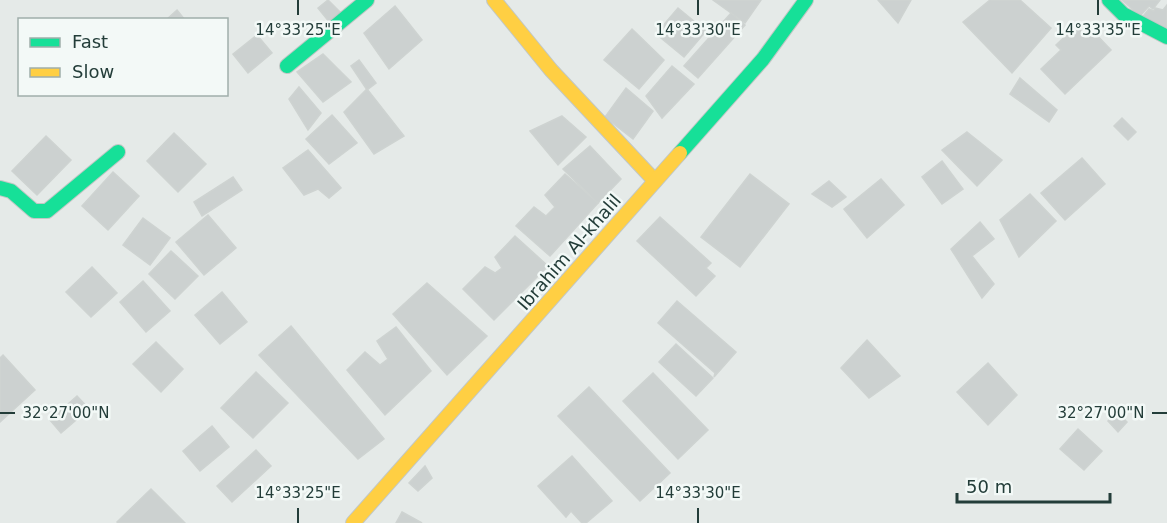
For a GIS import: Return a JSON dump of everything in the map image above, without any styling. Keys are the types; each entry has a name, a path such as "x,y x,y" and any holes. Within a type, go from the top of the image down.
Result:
{"street":[{"path":"287,66 367,0"},
{"path":"494,0 551,70 655,181"},
{"name":"Ibrahim Al-khalil","path":"353,523 763,59 806,0"},
{"path":"1109,0 1123,14 1167,37"},
{"path":"0,188 11,191 34,211 47,211 118,152"}],"building":[{"path":"328,0 341,13 330,23 318,8"},
{"path":"713,0 761,0 745,23"},
{"path":"878,0 911,0 898,23"},
{"path":"990,0 1020,0 1051,28 1012,73 963,22"},
{"path":"1122,0 1160,0 1153,9 1149,6 1140,16"},
{"path":"1167,5 1167,28 1141,19 1149,9 1163,10"},
{"path":"395,6 422,40 389,69 364,33"},
{"path":"678,8 706,31 684,57 656,34"},
{"path":"177,10 183,18 168,18"},
{"path":"731,13 745,25 698,78 684,66"},
{"path":"1076,26 1085,35 1091,29 1111,50 1065,94 1041,69 1061,50 1056,45"},
{"path":"632,29 664,60 639,89 604,60"},
{"path":"257,35 272,53 248,73 233,54"},
{"path":"323,54 351,82 323,102 297,72"},
{"path":"359,60 376,83 367,90 351,66"},
{"path":"672,66 694,84 662,118 646,96"},
{"path":"1020,78 1057,110 1049,122 1010,94"},
{"path":"299,87 321,113 308,130 289,99"},
{"path":"626,88 653,111 633,139 605,117"},
{"path":"367,89 404,136 374,154 344,112"},
{"path":"332,115 357,143 329,164 306,139"},
{"path":"562,116 586,137 558,165 530,131"},
{"path":"1122,118 1136,132 1128,140 1114,126"},
{"path":"967,132 1002,160 977,186 942,150"},
{"path":"174,133 206,164 178,192 147,161"},
{"path":"46,136 71,160 37,195 12,171"},
{"path":"590,146 621,179 598,203 563,169"},
{"path":"308,150 341,188 329,198 318,189 304,195 283,168"},
{"path":"1082,158 1105,184 1065,220 1041,193"},
{"path":"942,161 963,189 942,204 922,177"},
{"path":"113,172 139,196 108,230 82,206"},
{"path":"565,174 598,203 550,256 516,226 534,207 546,216 555,207 545,195"},
{"path":"750,174 789,204 740,267 701,237"},
{"path":"233,177 242,190 202,216 194,202"},
{"path":"881,179 904,205 867,238 844,209"},
{"path":"829,181 846,197 832,207 812,194"},
{"path":"1030,194 1056,221 1019,257 1000,220"},
{"path":"208,215 236,248 204,275 176,242"},
{"path":"660,217 711,263 706,268 715,276 696,296 637,241"},
{"path":"143,218 170,238 150,265 123,245"},
{"path":"980,222 994,239 972,256 994,284 982,298 951,249"},
{"path":"515,236 548,266 494,320 463,289 485,267 495,273 502,268 495,257"},
{"path":"171,251 198,276 175,299 149,274"},
{"path":"92,267 117,293 91,317 66,292"},
{"path":"143,281 170,311 146,332 120,302"},
{"path":"427,283 487,336 447,375 393,314"},
{"path":"222,292 247,322 220,344 195,315"},
{"path":"677,301 736,352 714,377 715,373 658,323"},
{"path":"291,326 384,439 358,459 259,355"},
{"path":"396,327 431,371 385,415 347,370 365,352 380,365 388,359 377,341"},
{"path":"867,340 900,376 869,398 841,368"},
{"path":"156,342 183,369 161,392 133,364"},
{"path":"676,344 713,378 696,396 659,362"},
{"path":"3,355 35,390 0,422 0,358"},
{"path":"988,363 1017,395 988,425 957,392"},
{"path":"256,372 288,403 253,438 221,408"},
{"path":"653,373 708,430 678,459 623,401"},
{"path":"589,387 670,473 640,501 558,416"},
{"path":"77,396 89,409 61,433 50,420"},
{"path":"1117,412 1127,422 1118,432 1108,421"},
{"path":"212,426 229,447 200,471 183,451"},
{"path":"1078,429 1102,451 1084,470 1060,449"},
{"path":"256,450 271,466 232,502 217,486"},
{"path":"572,456 612,501 586,523 582,523 571,511 566,517 538,486"},
{"path":"425,466 432,478 418,491 409,483"},
{"path":"151,489 185,523 117,522"},
{"path":"402,512 422,523 396,523"}],"traffic: fast":[{"path":"287,66 367,0"},
{"path":"680,153 763,59 806,0"},
{"path":"1109,0 1123,14 1167,37"},
{"path":"0,188 11,191 34,211 47,211 118,152"}],"traffic: slow":[{"path":"494,0 551,70 655,181"},
{"path":"353,523 680,153"}]}
